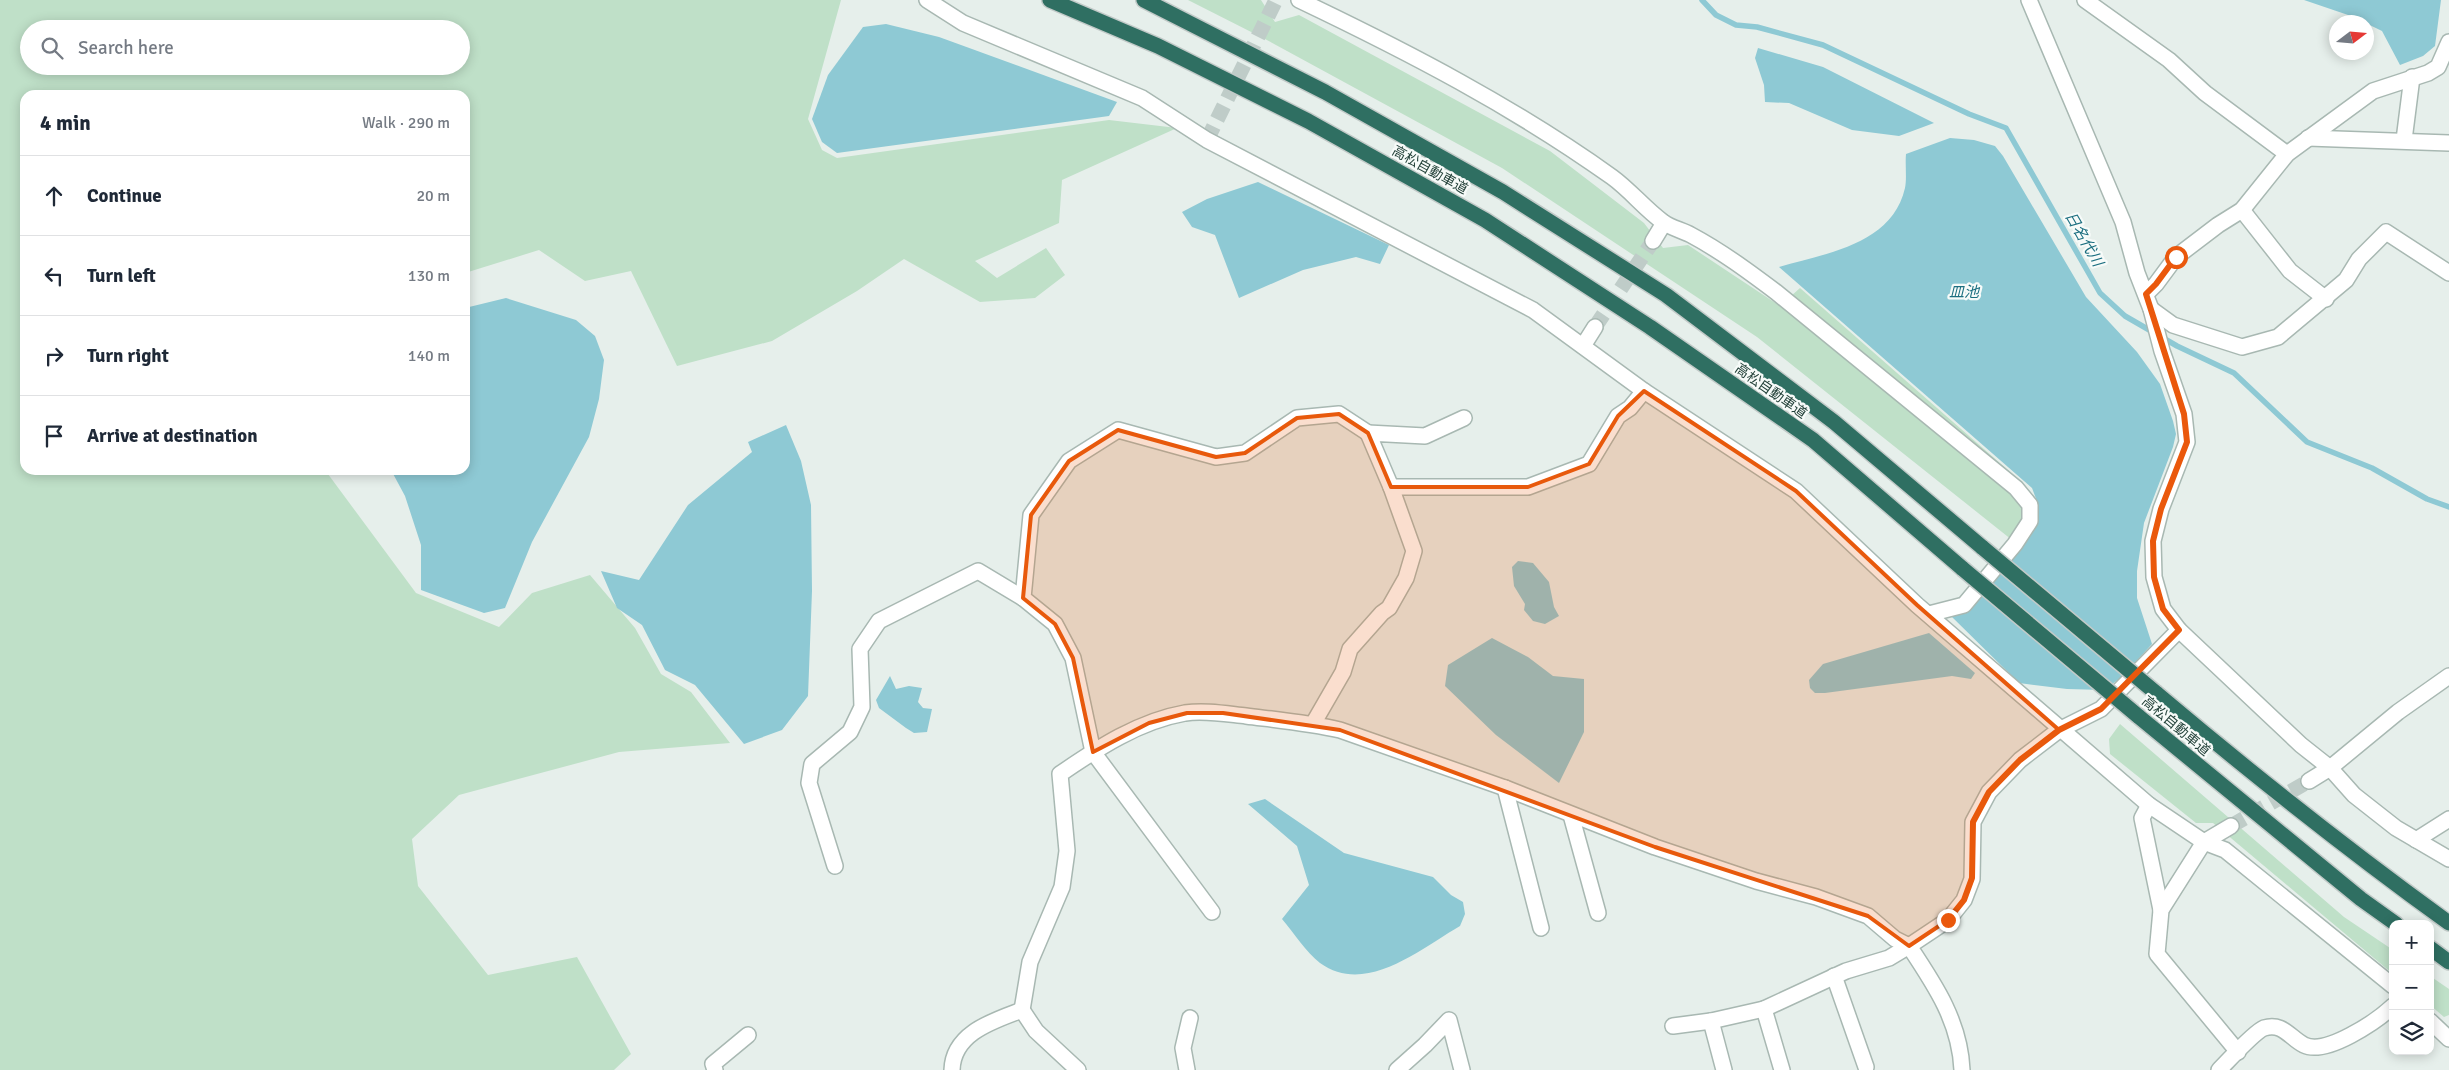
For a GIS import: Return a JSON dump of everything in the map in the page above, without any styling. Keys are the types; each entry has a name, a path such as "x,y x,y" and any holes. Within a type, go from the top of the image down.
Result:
{"highway":[{"name":"高松自動車道","path":"1050,0 1158,46 1300,116 1485,220 1650,327 1813,440 2138,716 2354,893 2391,920"},
{"name":"高松自動車道","path":"1144,0 1325,92 1503,192 1666,295 1834,422 2232,757 2379,872 2449,923"},
{"path":"2434,951 2449,962"}],"street":[{"path":"927,0 963,24 1142,98 1207,140 1533,310 1644,391 1796,491 1917,605 2059,730 2148,805 2204,842 2225,850 2389,983"},
{"path":"1299,0 1317,4 1420,59 1547,133 1614,179 1664,223 1689,234 1739,264 1776,292 2016,488 2030,505 2030,521 2015,544 1964,605 1929,614"},
{"path":"2029,0 2123,222 2151,309 2162,351 2184,414 2187,442 2161,509 2153,541 2154,577 2163,609 2179,630 2301,745 2330,768 2354,795 2396,828 2449,859"},
{"path":"2085,0 2169,60 2206,93 2287,154"},
{"path":"2146,294 2176,257 2218,225 2242,210 2287,154 2373,91 2428,73 2438,67 2449,42"},
{"path":"2404,140 2412,77"},
{"path":"2308,138 2449,142"},
{"path":"2242,210 2290,271 2326,299"},
{"path":"1653,241 1664,223"},
{"path":"2151,309 2173,325 2242,347 2278,337 2326,299 2346,280 2360,259 2386,232 2449,273"},
{"path":"1583,346 1595,327"},
{"path":"1391,487 1528,487 1537,484 1589,464 1618,416 1630,408 1644,391"},
{"path":"1024,598 1031,515 1069,461 1118,430 1216,457 1245,454 1297,418 1339,414 1368,433 1426,436 1464,418"},
{"path":"1313,724 1343,672 1350,650 1389,608 1406,578 1414,551 1391,487 1368,433"},
{"path":"835,866 809,783 812,764 850,732 862,707 860,649 879,621 978,571 1024,598 1054,624 1073,658 1093,752 1212,912"},
{"path":"1673,1026 1711,1021 1764,1009 1834,976 1889,958 1948,920 1964,900 1972,878 1973,822 1989,792 2020,760 2059,730 2101,709 2179,630"},
{"path":"2308,781 2330,768 2398,712 2449,676"},
{"path":"1078,1070 1036,1031 1022,1010 1030,962 1062,887 1067,851 1060,774 1093,752 1149,723 1187,713 1224,713 1313,724 1396,749 1738,875 1816,897 1868,916 1895,939 1909,946 1950,1012 1962,1052 1962,1070"},
{"path":"1505,788 1541,928"},
{"path":"2148,805 2142,818 2161,910 2157,954 2238,1052"},
{"path":"1571,815 1598,913"},
{"path":"2416,840 2449,819"},
{"path":"2161,910 2204,842 2231,826"},
{"path":"1834,976 1866,1066"},
{"path":"1764,1009 1782,1070"},
{"path":"952,1070 952,1057 971,1032 987,1023 1022,1010"},
{"path":"2219,1070 2263,1029 2276,1026 2288,1032 2304,1045 2317,1048 2332,1045 2389,1010"},
{"path":"1187,1070 1183,1048 1190,1018"},
{"path":"1397,1070 1449,1020 1462,1070"},
{"path":"1711,1021 1724,1070"},
{"path":"2434,1025 2449,1039"},
{"path":"716,1070 713,1064 748,1035"}],"highlighted area":[{"path":"1644,391 1796,491 1917,605 2059,730 2020,760 1989,792 1973,822 1972,879 1964,900 1948,920 1909,946 1868,916 1655,847 1340,730 1223,713 1187,713 1149,723 1093,752 1073,658 1055,624 1023,598 1031,515 1069,461 1118,430 1216,457 1245,453 1297,418 1339,414 1368,433 1391,487 1528,487 1589,464 1618,416"}],"green space":[{"path":"0,0 841,0 808,119 822,150 837,158 1109,120 1177,128 1062,180 1059,223 975,261 997,278 1046,248 1065,275 1035,298 980,302 904,259 857,291 772,341 677,366 631,271 585,281 539,250 470,271 470,90 20,90 20,475 329,475 416,593 499,627 532,593 590,575 635,628 661,674 691,692 730,743 619,752 459,795 412,839 418,886 488,975 577,957 631,1054 614,1070 0,1070"},
{"path":"1188,0 1261,0 1275,22 1299,15 1550,151 1644,223 1663,248 1688,245 1780,306 1800,288 2009,471 2024,514 2021,527 2012,540 1757,337 1502,168 1265,39"},
{"path":"2120,724 2344,917 2389,947 2389,971 2213,823 2196,823 2110,754 2109,739"},
{"path":"2434,979 2449,989 2449,1015 2444,1017 2434,1008"}],"water":[{"path":"2304,0 2441,0 2435,46 2423,56 2400,65 2382,31 2374,27 2374,15 2348,15"},
{"path":"886,24 939,37 1117,102 1109,116 837,153 822,142 812,119 828,75 863,27"},
{"path":"1758,48 1823,67 1934,123 1899,136 1852,130 1789,103 1765,102 1764,85 1755,58"},
{"name":"皿池","path":"1950,138 1974,140 1995,146 2003,156 2086,297 2137,352 2160,384 2173,421 2176,434 2173,447 2144,523 2137,571 2137,598 2152,644 2122,677 2104,690 2067,689 2019,683 1951,616 1976,602 2026,542 2037,520 2038,504 2032,488 1779,267 1836,251 1855,244 1872,234 1886,222 1898,207 1905,188 1906,154"},
{"path":"1258,182 1389,245 1380,264 1356,257 1303,270 1239,298 1215,235 1192,227 1182,212 1207,199"},
{"path":"506,298 576,320 595,336 604,360 599,399 589,437 532,542 505,608 484,613 421,590 421,545 405,496 394,475 470,475 470,307"},
{"path":"786,425 801,461 811,505 812,591 808,696 782,730 744,744 695,685 665,670 642,625 617,608 601,571 639,580 688,505 752,452 748,442"},
{"path":"1518,561 1533,563 1549,582 1554,607 1559,616 1545,624 1533,621 1524,610 1525,604 1514,586 1512,567"},
{"path":"1929,633 1975,673 1971,679 1952,676 1825,693 1815,693 1810,688 1809,680 1823,664"},
{"path":"1492,638 1528,657 1553,676 1584,679 1584,732 1559,783 1496,735 1445,686 1448,665"},
{"path":"890,676 896,689 909,686 922,688 918,702 923,708 932,709 927,732 914,733 879,708 876,700"},
{"path":"1265,799 1344,853 1433,877 1451,895 1463,902 1465,914 1460,926 1410,957 1374,972 1356,974 1338,972 1320,963 1305,948 1282,919 1309,885 1297,846 1248,804"}],"waterway":[{"name":"日名代川","path":"1702,0 1716,15 1736,25 1757,27 1823,45 1969,114 2006,128 2100,293 2125,316 2177,346 2234,373 2307,442 2372,468 2427,499 2449,507"}],"tunnel":[{"path":"1207,140 1276,0"},
{"path":"1595,327 1653,241"},
{"path":"2231,826 2309,781"}],"route":[{"path":"1948,920 1964,900 1972,878 1973,822 1989,792 2020,760 2059,730 2101,709 2179,630 2163,609 2154,577 2153,541 2161,509 2187,442 2184,414 2162,351 2146,294 2176,257"}]}
